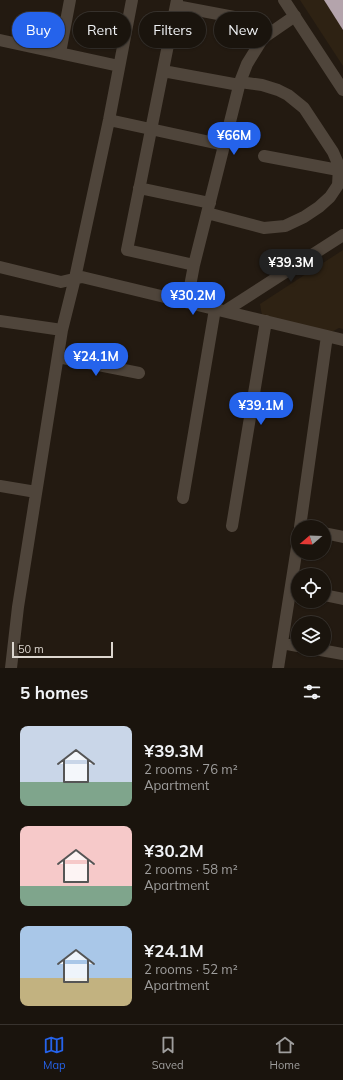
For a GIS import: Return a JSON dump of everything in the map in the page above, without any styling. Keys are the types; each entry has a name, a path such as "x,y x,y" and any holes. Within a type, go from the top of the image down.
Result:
{"street":[{"path":"60,53 70,0"},
{"path":"11,668 18,607 62,330 75,278 109,120 132,0"},
{"path":"284,0 343,90"},
{"path":"194,265 128,250 176,3 214,12"},
{"path":"272,32 294,16"},
{"path":"0,40 119,66"},
{"path":"187,302 194,265 239,84 247,64 257,48"},
{"path":"140,188 208,208 264,228 285,226 304,217 319,207 330,197 338,185 339,166 333,152 304,108 288,95 262,85 239,84 163,71"},
{"path":"109,120 224,144"},
{"path":"264,156 338,170"},
{"path":"183,498 220,310 343,235"},
{"path":"0,267 61,282 82,277 343,340"},
{"path":"0,321 62,330"},
{"path":"232,526 266,321"},
{"path":"301,520 327,336"},
{"path":"58,357 139,373"},
{"path":"0,486 36,492"},
{"path":"331,535 343,537"},
{"path":"331,596 343,599"},
{"path":"278,668 291,602"},
{"path":"282,643 291,645"},
{"path":"331,652 343,654"}],"shaded area":[{"path":"300,0 343,0 343,66"},
{"path":"343,250 343,329 339,328 331,332 262,316 260,304"}],"building":[{"path":"324,0 343,0 343,30"}]}
